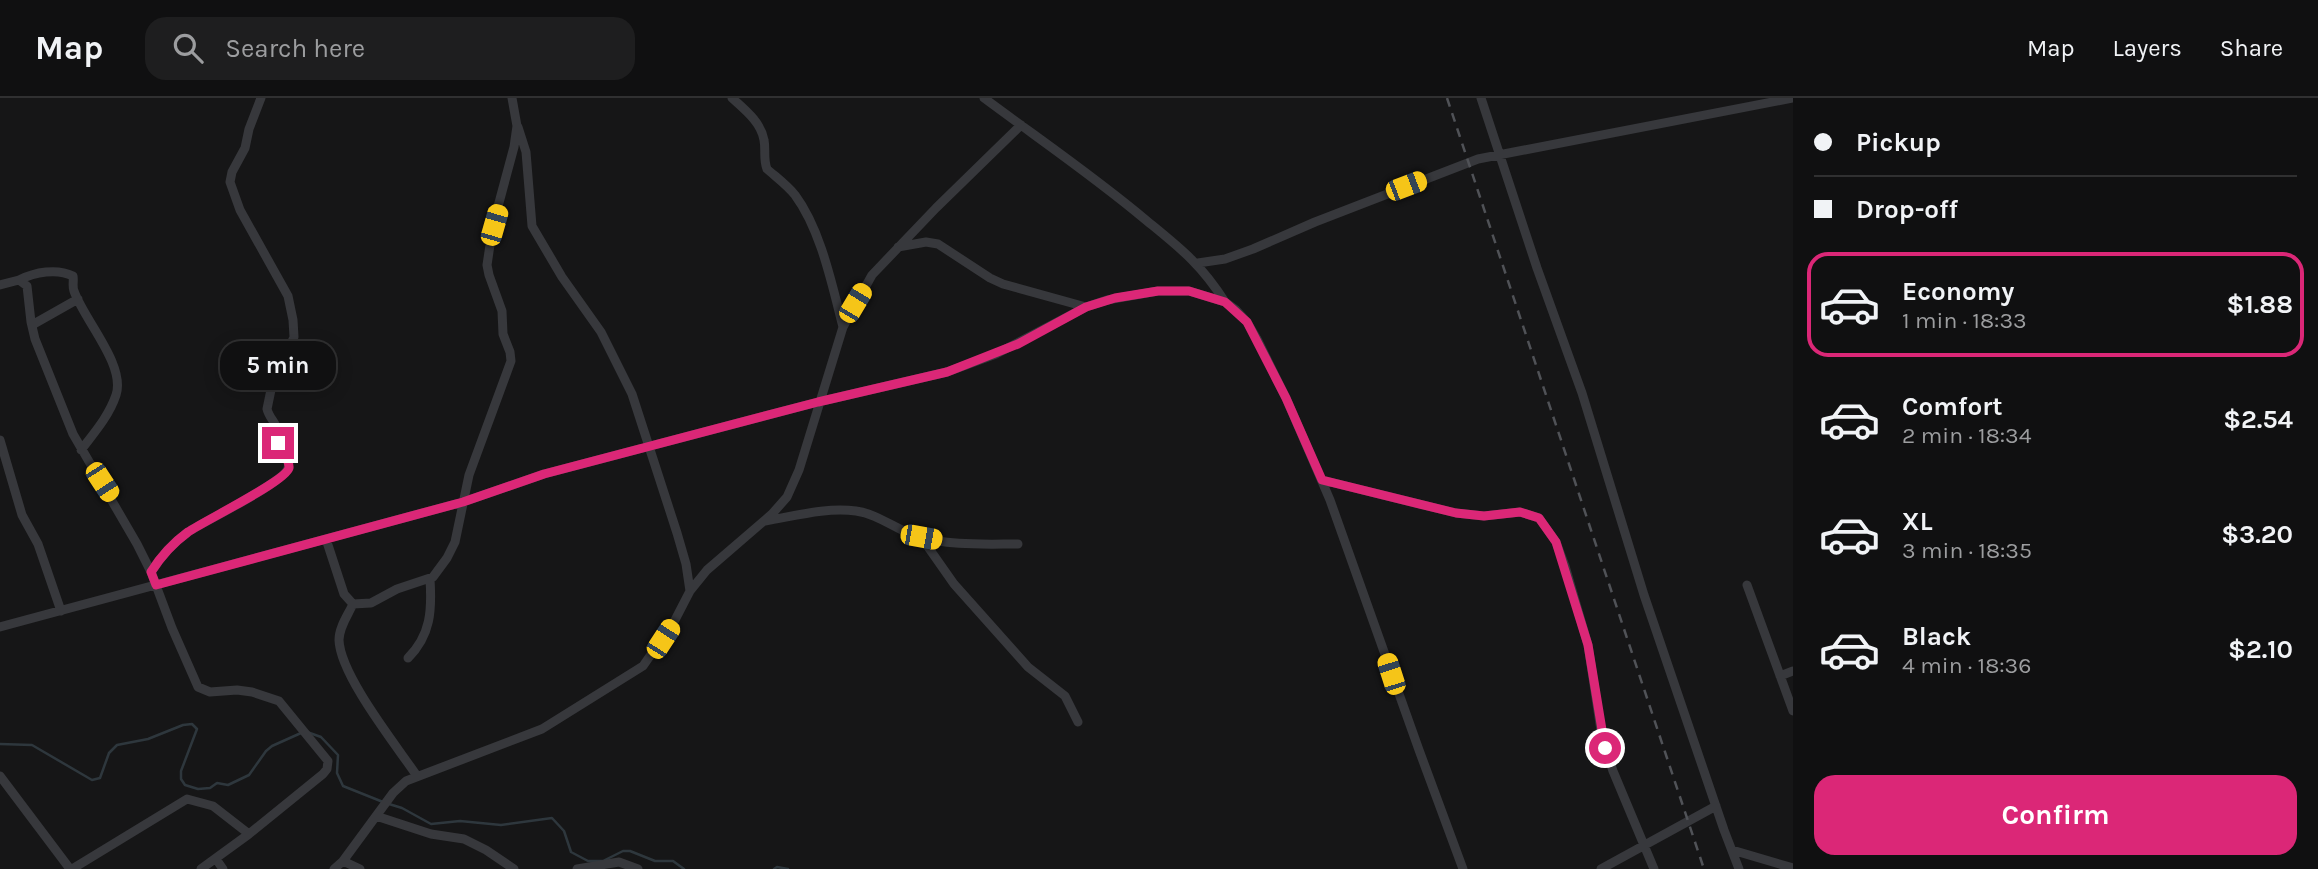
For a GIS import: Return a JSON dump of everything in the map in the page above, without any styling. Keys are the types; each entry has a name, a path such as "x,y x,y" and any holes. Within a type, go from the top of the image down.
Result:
{"street":[{"path":"151,572 162,555 187,533 271,485 289,468 278,443 278,430 267,409 272,385 294,337 293,320 288,296 240,210 230,182 232,172 245,148 261,98"},
{"path":"512,98 517,126 526,152 532,226 562,277 613,352 632,394 680,542 690,591"},
{"path":"732,98 755,121 762,134 767,169 793,192 806,214 828,273 843,327"},
{"path":"984,98 1115,193 1198,263 1225,302 1247,322 1286,398 1322,480 1463,869"},
{"path":"1481,98 1498,155 1582,393 1623,530 1739,869"},
{"path":"1198,263 1225,259 1253,249 1347,209 1478,159 1793,98"},
{"path":"334,869 343,861 397,788 417,776 542,729 635,672 650,657 690,591 718,558 778,508 792,487 843,327 872,275 1021,125"},
{"path":"353,604 371,603 397,589 430,579 438,571 455,542 477,452 501,392 511,358 503,334 502,311 487,265 517,126"},
{"path":"897,247 926,242 938,244 1003,284 1086,307"},
{"path":"0,285 30,275 59,271 71,274 74,278 73,289 107,353 118,383 116,397 81,450"},
{"path":"19,279 28,288 32,325 39,351 73,434 128,526 151,572 199,689 210,692 252,692 279,701 328,761 323,774 201,869"},
{"path":"0,626 463,502 544,474 818,402 947,372 1018,344 1086,307 1115,298 1158,291 1189,291 1225,302"},
{"path":"32,325 78,299"},
{"path":"0,440 22,515 38,544 61,611"},
{"path":"1322,480 1456,513 1484,516 1520,512 1539,518 1556,542 1565,566 1588,645 1602,737 1613,771 1654,869"},
{"path":"765,521 822,511 856,511 869,513 898,529 921,537 965,543 1018,544"},
{"path":"921,537 954,584 1022,661 1065,696 1078,722"},
{"path":"326,539 344,594 353,604"},
{"path":"408,658 421,644 427,630 431,609 430,579"},
{"path":"1747,585 1793,711"},
{"path":"353,604 340,632 339,642 344,660 369,708 417,776"},
{"path":"1780,676 1793,671"},
{"path":"0,776 71,869 187,799 213,806 249,834"},
{"path":"1601,869 1716,806"},
{"path":"376,816 431,834 464,839 512,868"},
{"path":"1731,850 1793,868"},
{"path":"216,859 223,869"},
{"path":"343,861 360,869"},
{"path":"577,869 619,862 638,869"}],"waterway":[{"path":"0,744 32,745 92,780 100,778 109,753 117,745 148,739 192,724 197,729 181,771 181,779 185,785 198,789 210,788 217,783 228,785 249,775 272,746 301,733"},
{"path":"307,732 321,737 338,755 337,773 343,786 383,802"},
{"path":"389,804 431,824 460,821 501,825 552,818 564,831 571,852 588,861 603,861 623,851 630,851 655,861 673,861 684,869"},
{"path":"774,869 788,869"}],"railway":[{"path":"1447,98 1704,869"}],"route":[{"path":"278,443 288,463 289,468 285,474 260,492 211,517 176,541 162,555 151,572 156,585 463,502 544,474 818,402 947,372 996,354 1086,307 1107,300 1158,291 1189,291 1225,302 1247,322 1272,368 1322,480 1456,513 1484,516 1526,512 1536,515 1543,522 1556,542 1565,566 1588,645 1605,748"}]}
